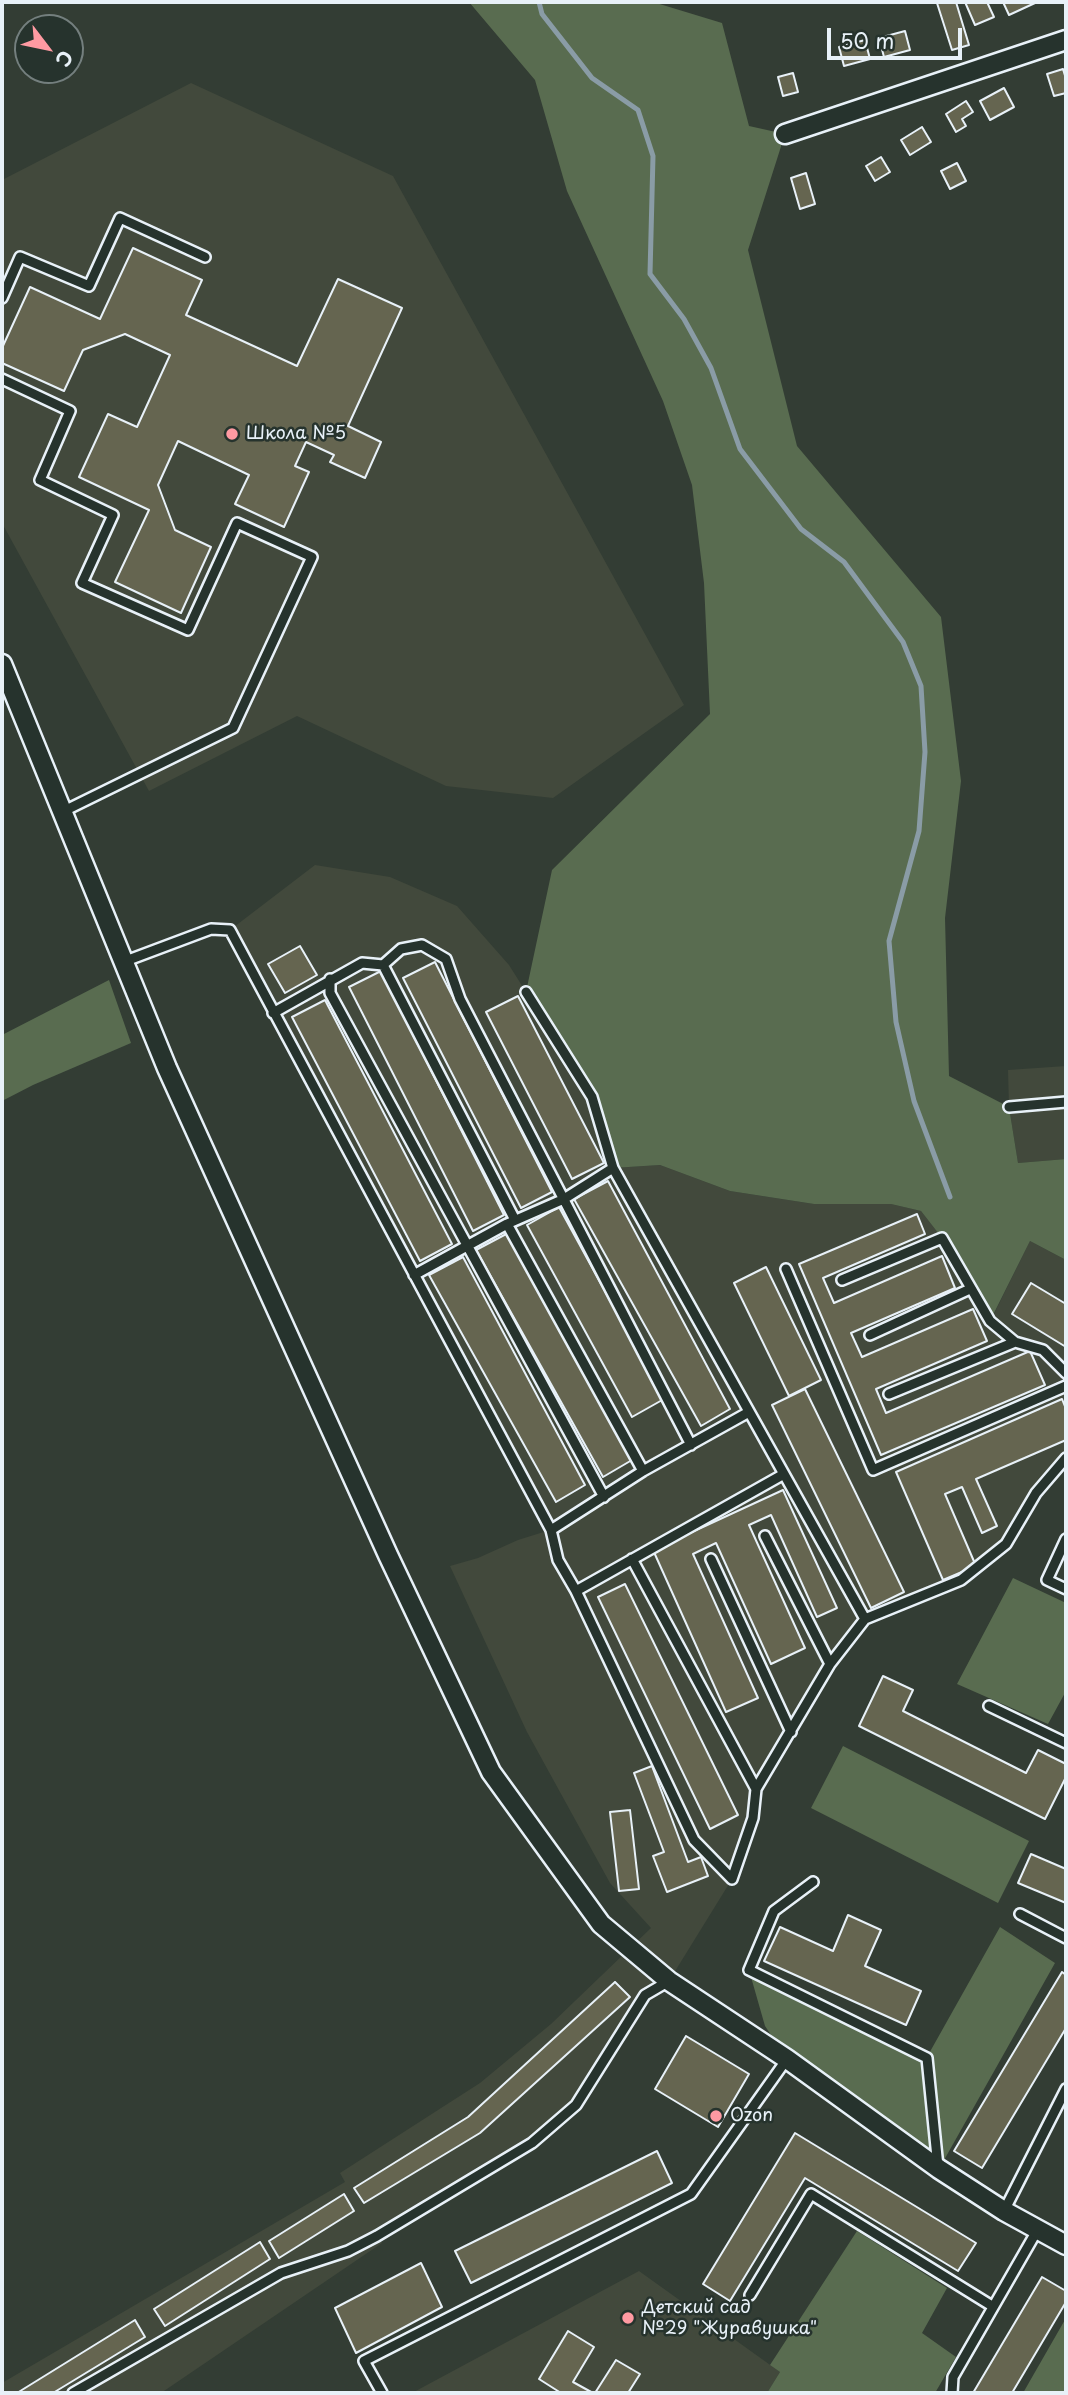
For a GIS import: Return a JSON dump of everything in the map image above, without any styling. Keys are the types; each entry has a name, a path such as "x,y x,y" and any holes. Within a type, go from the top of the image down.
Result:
{"street":[{"path":"785,134 1066,40"},
{"path":"2,664 184,1106 388,1555 491,1772 601,1924 669,1981 787,2059 939,2169 1004,2211 1066,2245"}],"lane":[{"path":"2,298 20,257 89,286 120,218 205,257"},
{"path":"2,379 70,411 40,480 113,515 82,583 188,630 237,523 312,557 233,728 62,812"},
{"path":"123,962 211,929 230,930 551,1530 558,1560 576,1591 694,1840 732,1879 753,1818 756,1789 830,1664 865,1619 961,1580 1006,1544 1036,1493 1066,1458"},
{"path":"273,1013 362,963 383,965 401,949 422,945 446,960 460,999 691,1445"},
{"path":"383,965 511,1222 643,1471"},
{"path":"330,979 330,993 604,1497"},
{"path":"526,992 592,1097 612,1168 865,1619"},
{"path":"1009,1107 1066,1102"},
{"path":"414,1275 511,1222 564,1199 612,1168"},
{"path":"842,1280 942,1237 990,1321 1015,1342 1043,1350 1066,1373"},
{"path":"786,1269 873,1470 1066,1386"},
{"path":"870,1335 970,1289"},
{"path":"889,1394 1015,1342"},
{"path":"551,1530 643,1471 749,1412"},
{"path":"576,1591 784,1474"},
{"path":"765,1536 830,1664"},
{"path":"1066,1539 1047,1580 1066,1589"},
{"path":"632,1559 756,1789"},
{"path":"711,1559 791,1731"},
{"path":"989,1706 1066,1743"},
{"path":"813,1882 774,1911 749,1970 927,2058 939,2169"},
{"path":"1020,1914 1066,1938"},
{"path":"73,2393 281,2273 348,2250 377,2236 532,2143 576,2105 645,1995 669,1981"},
{"path":"382,2393 364,2361 691,2194 787,2059"},
{"path":"1004,2211 1066,2090"},
{"path":"750,2295 811,2194 992,2306"},
{"path":"952,2393 953,2377 1038,2229"}],"shaded area":[{"path":"191,83 393,176 684,705 553,798 446,786 297,716 149,791 2,523 2,180"},
{"path":"315,865 390,877 457,906 509,965 592,1097 613,1168 660,1165 730,1191 814,1204 891,1204 921,1211 942,1238 991,1320 1030,1241 1066,1260 1066,1304 1032,1283 1012,1314 1066,1347 1066,1409 1062,1399 896,1472 943,1580 976,1565 945,1494 962,1487 982,1533 997,1526 976,1479 1066,1440 1066,1458 1036,1493 1006,1544 961,1580 865,1619 830,1664 756,1789 753,1818 732,1879 669,1981 645,1995 576,2105 532,2143 378,2236 382,2243 161,2393 2,2393 2,2383 345,2182 340,2173 480,2083 551,2024 651,1928 610,1883 527,1732 450,1566 550,1530 230,930","holes":["917,1214 925,1234 823,1278 834,1303 942,1257 955,1288 851,1333 862,1357 973,1309 987,1341 876,1389 886,1413 1029,1351 1044,1385 881,1455 800,1264","766,1268 821,1379 805,1389 904,1591 871,1607 772,1406 789,1396 734,1284","783,1490 837,1608 817,1617 771,1515 749,1525 805,1648 771,1663 716,1543 693,1554 758,1697 726,1712 653,1550","626,1584 737,1815 711,1828 599,1597"]},
{"path":"1066,1066 1066,1159 1018,1163 1009,1107 1008,1070"},
{"name":"Детский сад №29 \"Журавушка\"","path":"639,2271 780,2372 767,2393 412,2393"}],"green space":[{"path":"469,2 653,2 722,23 749,126 785,134 748,250 797,446 941,617 961,781 945,918 949,1076 1009,1107 1018,1163 1066,1159 1066,1260 1030,1241 990,1321 942,1238 921,1211 891,1204 814,1204 730,1191 660,1165 613,1168 592,1097 526,992 552,870 710,714 704,583 692,485 663,401 567,191 535,80"},
{"path":"109,980 131,1043 2,1101 2,1035"},
{"path":"1013,1578 1066,1603 1066,1691 1048,1724 957,1684"},
{"path":"843,1746 1029,1841 998,1903 811,1808"},
{"path":"1000,1927 1055,1963 939,2169 787,2059 765,2026 749,1970 927,2057"},
{"path":"857,2231 947,2288 922,2333 956,2357 935,2393 767,2393 780,2372 770,2365"},
{"path":"1066,2318 1066,2393 1023,2393"}],"building":[{"path":"956,2 969,45 952,50 937,3"},
{"path":"965,2 987,2 994,17 975,25"},
{"path":"1003,2 1035,2 1035,3 1009,15"},
{"path":"905,31 910,50 884,57 879,38"},
{"path":"865,40 870,59 844,66 839,47"},
{"path":"1063,69 1066,93 1054,96 1047,74"},
{"path":"793,73 798,92 783,96 778,77"},
{"path":"1004,88 1014,107 990,120 980,101"},
{"path":"966,101 973,112 962,119 966,126 956,132 946,114"},
{"path":"922,127 931,142 910,155 901,140"},
{"path":"881,157 890,172 875,181 866,166"},
{"path":"957,163 966,181 950,189 941,171"},
{"path":"806,173 815,204 800,209 791,178"},
{"name":"Школа №5","path":"133,248 202,280 186,315 297,366 338,279 402,308 348,426 381,442 365,478 330,462 334,455 306,442 295,466 309,472 284,527 235,504 249,475 178,441 158,485 175,530 211,547 181,613 115,582 149,510 79,477 108,414 137,427 170,355 125,334 83,350 64,391 2,363 2,348 30,287 100,319"},
{"path":"300,946 317,975 285,993 268,964"},
{"path":"435,962 552,1192 521,1208 403,978"},
{"path":"381,971 504,1215 473,1231 349,987"},
{"path":"518,996 604,1163 572,1179 486,1012"},
{"path":"325,1000 452,1244 420,1261 292,1017"},
{"path":"608,1181 730,1409 701,1426 574,1199"},
{"path":"559,1207 664,1399 632,1417 527,1225"},
{"path":"917,1214 925,1234 823,1278 834,1303 942,1256 955,1288 851,1333 862,1357 973,1309 987,1341 876,1389 886,1413 1030,1351 1045,1385 881,1455 799,1264"},
{"path":"510,1232 632,1460 603,1477 476,1250"},
{"path":"463,1257 585,1485 556,1502 429,1275"},
{"path":"766,1267 821,1380 789,1396 734,1283"},
{"path":"1031,1283 1066,1304 1066,1347 1012,1314"},
{"path":"805,1389 904,1592 871,1608 772,1405"},
{"path":"1062,1399 1066,1409 1066,1440 976,1479 997,1526 982,1533 962,1487 945,1494 976,1566 943,1580 896,1472"},
{"path":"783,1490 837,1608 817,1617 771,1515 749,1525 805,1648 771,1664 716,1543 693,1554 758,1698 726,1712 653,1550"},
{"path":"625,1584 738,1815 710,1829 598,1597"},
{"path":"883,1676 913,1690 903,1711 1026,1773 1038,1750 1066,1764 1066,1777 1045,1819 859,1726"},
{"path":"652,1766 688,1862 701,1857 708,1876 667,1892 653,1856 664,1852 634,1773"},
{"path":"630,1810 639,1889 619,1891 610,1812"},
{"path":"1031,1854 1066,1869 1066,1903 1018,1883"},
{"path":"848,1915 881,1930 865,1966 921,1991 906,2025 764,1961 780,1927 833,1951"},
{"path":"1062,1972 1066,1975 1066,2028 982,2168 954,2151"},
{"path":"615,1982 630,1997 480,2133 364,2203 354,2188 468,2117"},
{"path":"686,2036 749,2074 718,2127 655,2089"},
{"path":"795,2133 976,2243 958,2271 805,2178 730,2301 703,2284"},
{"path":"657,2151 672,2183 471,2283 455,2251"},
{"path":"344,2194 354,2211 279,2258 269,2241"},
{"path":"260,2242 270,2259 165,2326 154,2309"},
{"path":"421,2263 442,2307 356,2353 335,2308"},
{"path":"1042,2277 1066,2291 1066,2302 1012,2393 973,2393"},
{"path":"135,2320 145,2337 53,2393 17,2393"},
{"path":"568,2331 594,2347 573,2382 593,2393 561,2393 539,2379"},
{"path":"616,2360 640,2374 628,2393 595,2393"}],"waterway":[{"path":"539,2 542,14 592,78 638,110 653,156 650,274 684,319 711,368 740,449 801,529 844,562 903,642 921,686 925,752 919,831 889,941 896,1022 914,1101 950,1197"}],"place":[{"name":"Школа №5","path":"232,434"},
{"name":"Ozon","path":"716,2116"},
{"name":"Детский сад №29 \"Журавушка\"","path":"628,2318"}]}
